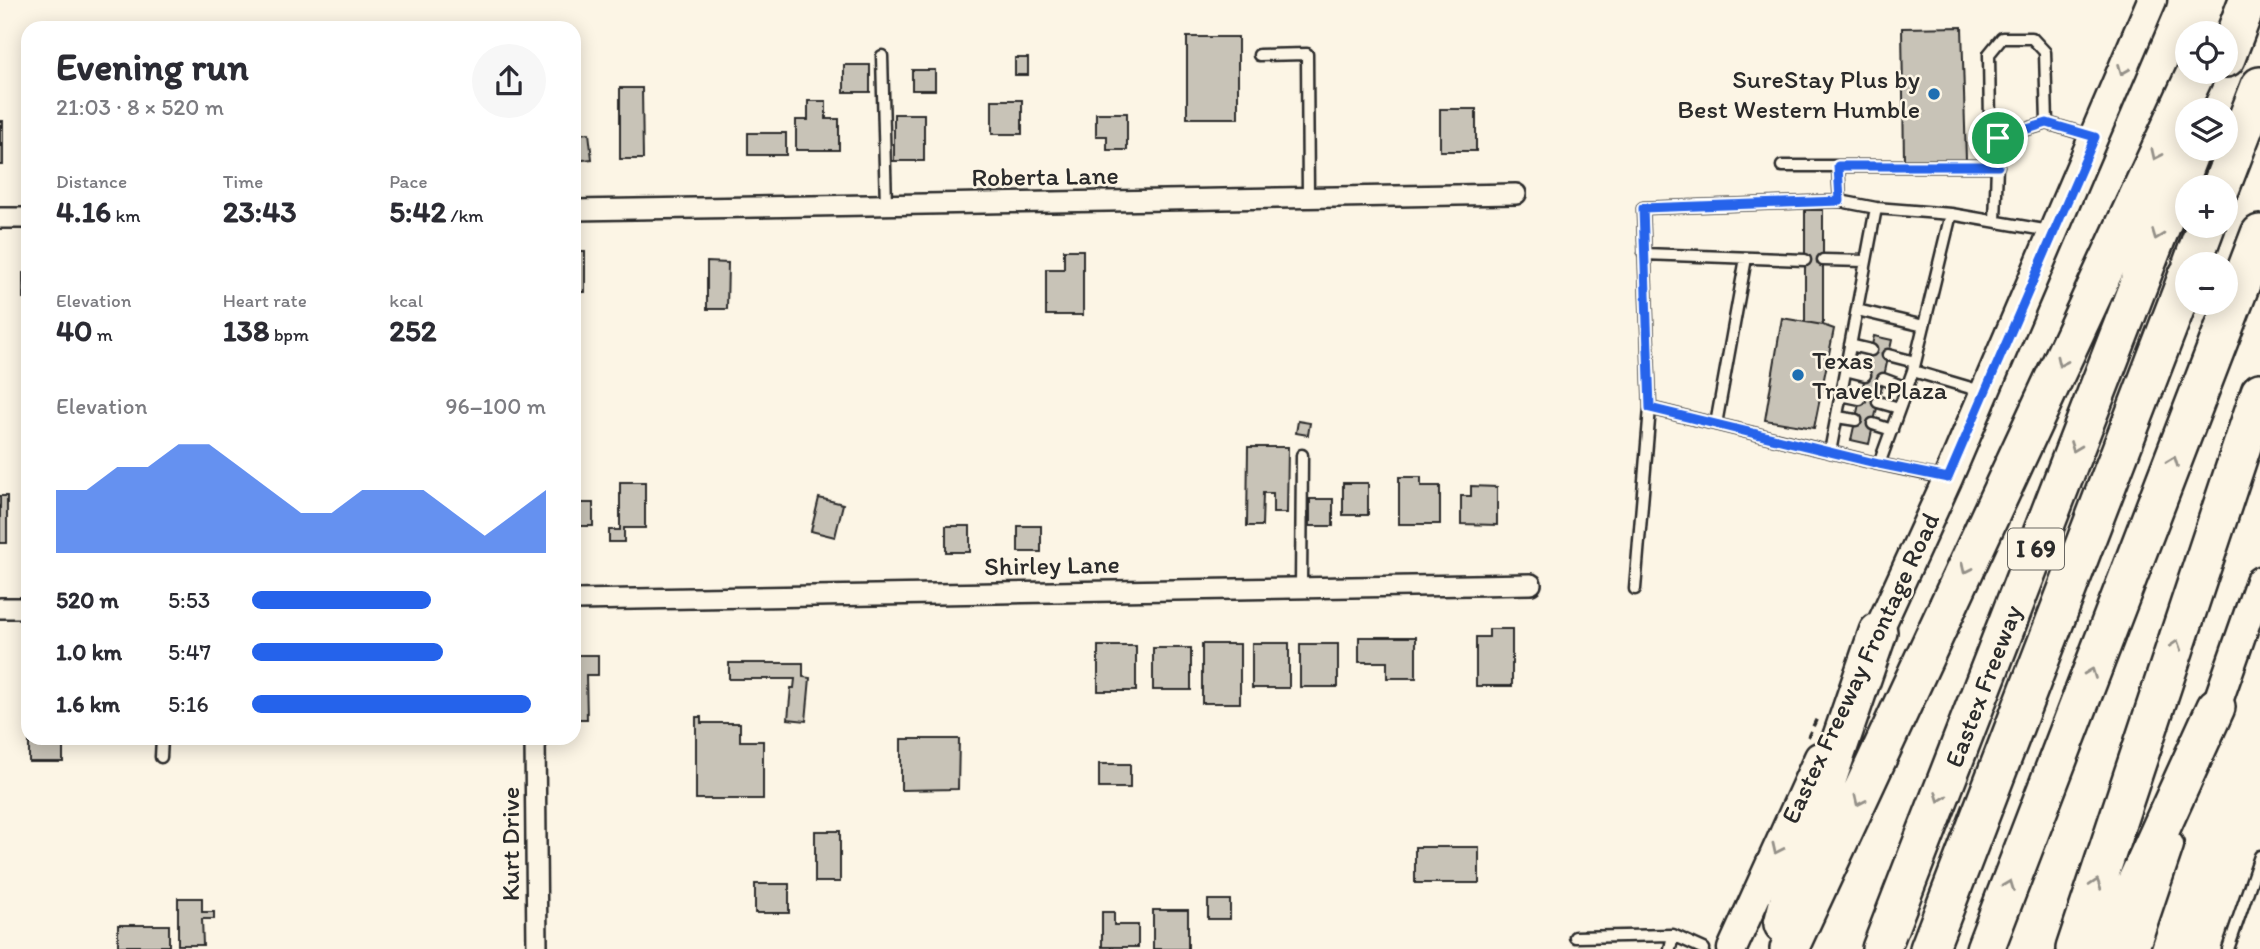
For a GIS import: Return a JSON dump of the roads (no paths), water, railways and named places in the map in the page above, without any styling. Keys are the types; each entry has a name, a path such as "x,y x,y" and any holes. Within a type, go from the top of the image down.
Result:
{"highway":[{"path":"2232,21 2247,0"},
{"path":"2238,25 2247,0"},
{"path":"1789,949 2190,84"},
{"path":"2226,175 2260,86"},
{"name":"Eastex Freeway","path":"1881,949 2186,161"},
{"path":"1985,949 2260,234"},
{"path":"1929,949 2175,309"},
{"path":"2075,949 2260,392"},
{"path":"1777,949 1798,864 1878,632"},
{"path":"2106,949 2216,707"}],"main road":[{"name":"Eastex Freeway Frontage Road","path":"1732,949 1948,478 2152,0"},
{"path":"2134,949 2260,581"}],"street":[{"name":"Roberta Lane","path":"581,210 1516,194"},
{"path":"0,218 21,218"},
{"name":"Shirley Lane","path":"581,600 1531,584"},
{"path":"0,608 21,608"},
{"name":"Kurt Drive","path":"535,745 537,949"}],"lane":[{"path":"1995,221 1998,138 1990,125 1989,54 2002,38 2032,38 2045,52 2047,123"},
{"path":"1259,55 1307,54 1308,197"},
{"path":"882,56 886,205"},
{"path":"1998,138 2047,123 2095,137"},
{"path":"1782,166 1998,166"},
{"path":"1838,166 1840,201"},
{"path":"1635,589 1650,408 1643,208 1840,201 1876,208 1951,214 2054,231"},
{"path":"1830,452 1876,208"},
{"path":"1879,464 1914,367 1951,214"},
{"path":"1644,254 1805,260"},
{"path":"1716,424 1746,257"},
{"path":"1823,260 1866,261"},
{"path":"1857,310 1924,326"},
{"path":"1850,345 1871,350"},
{"path":"1888,355 1985,393"},
{"path":"1846,370 1866,375"},
{"path":"1883,379 1907,388"},
{"path":"1841,395 1860,399"},
{"path":"1878,402 1899,408"},
{"path":"1650,408 1879,464 1948,478"},
{"path":"1837,417 1856,420"},
{"path":"1873,424 1892,430"},
{"path":"1301,455 1301,587"},
{"path":"161,757 162,745"},
{"path":"2228,949 2260,856"},
{"path":"1670,949 1673,935"},
{"path":"1576,937 1673,935 1704,949"}],"place":[{"name":"SureStay Plus by Best Western Humble","path":"1934,94"},
{"name":"Texas Travel Plaza","path":"1798,375"}]}
